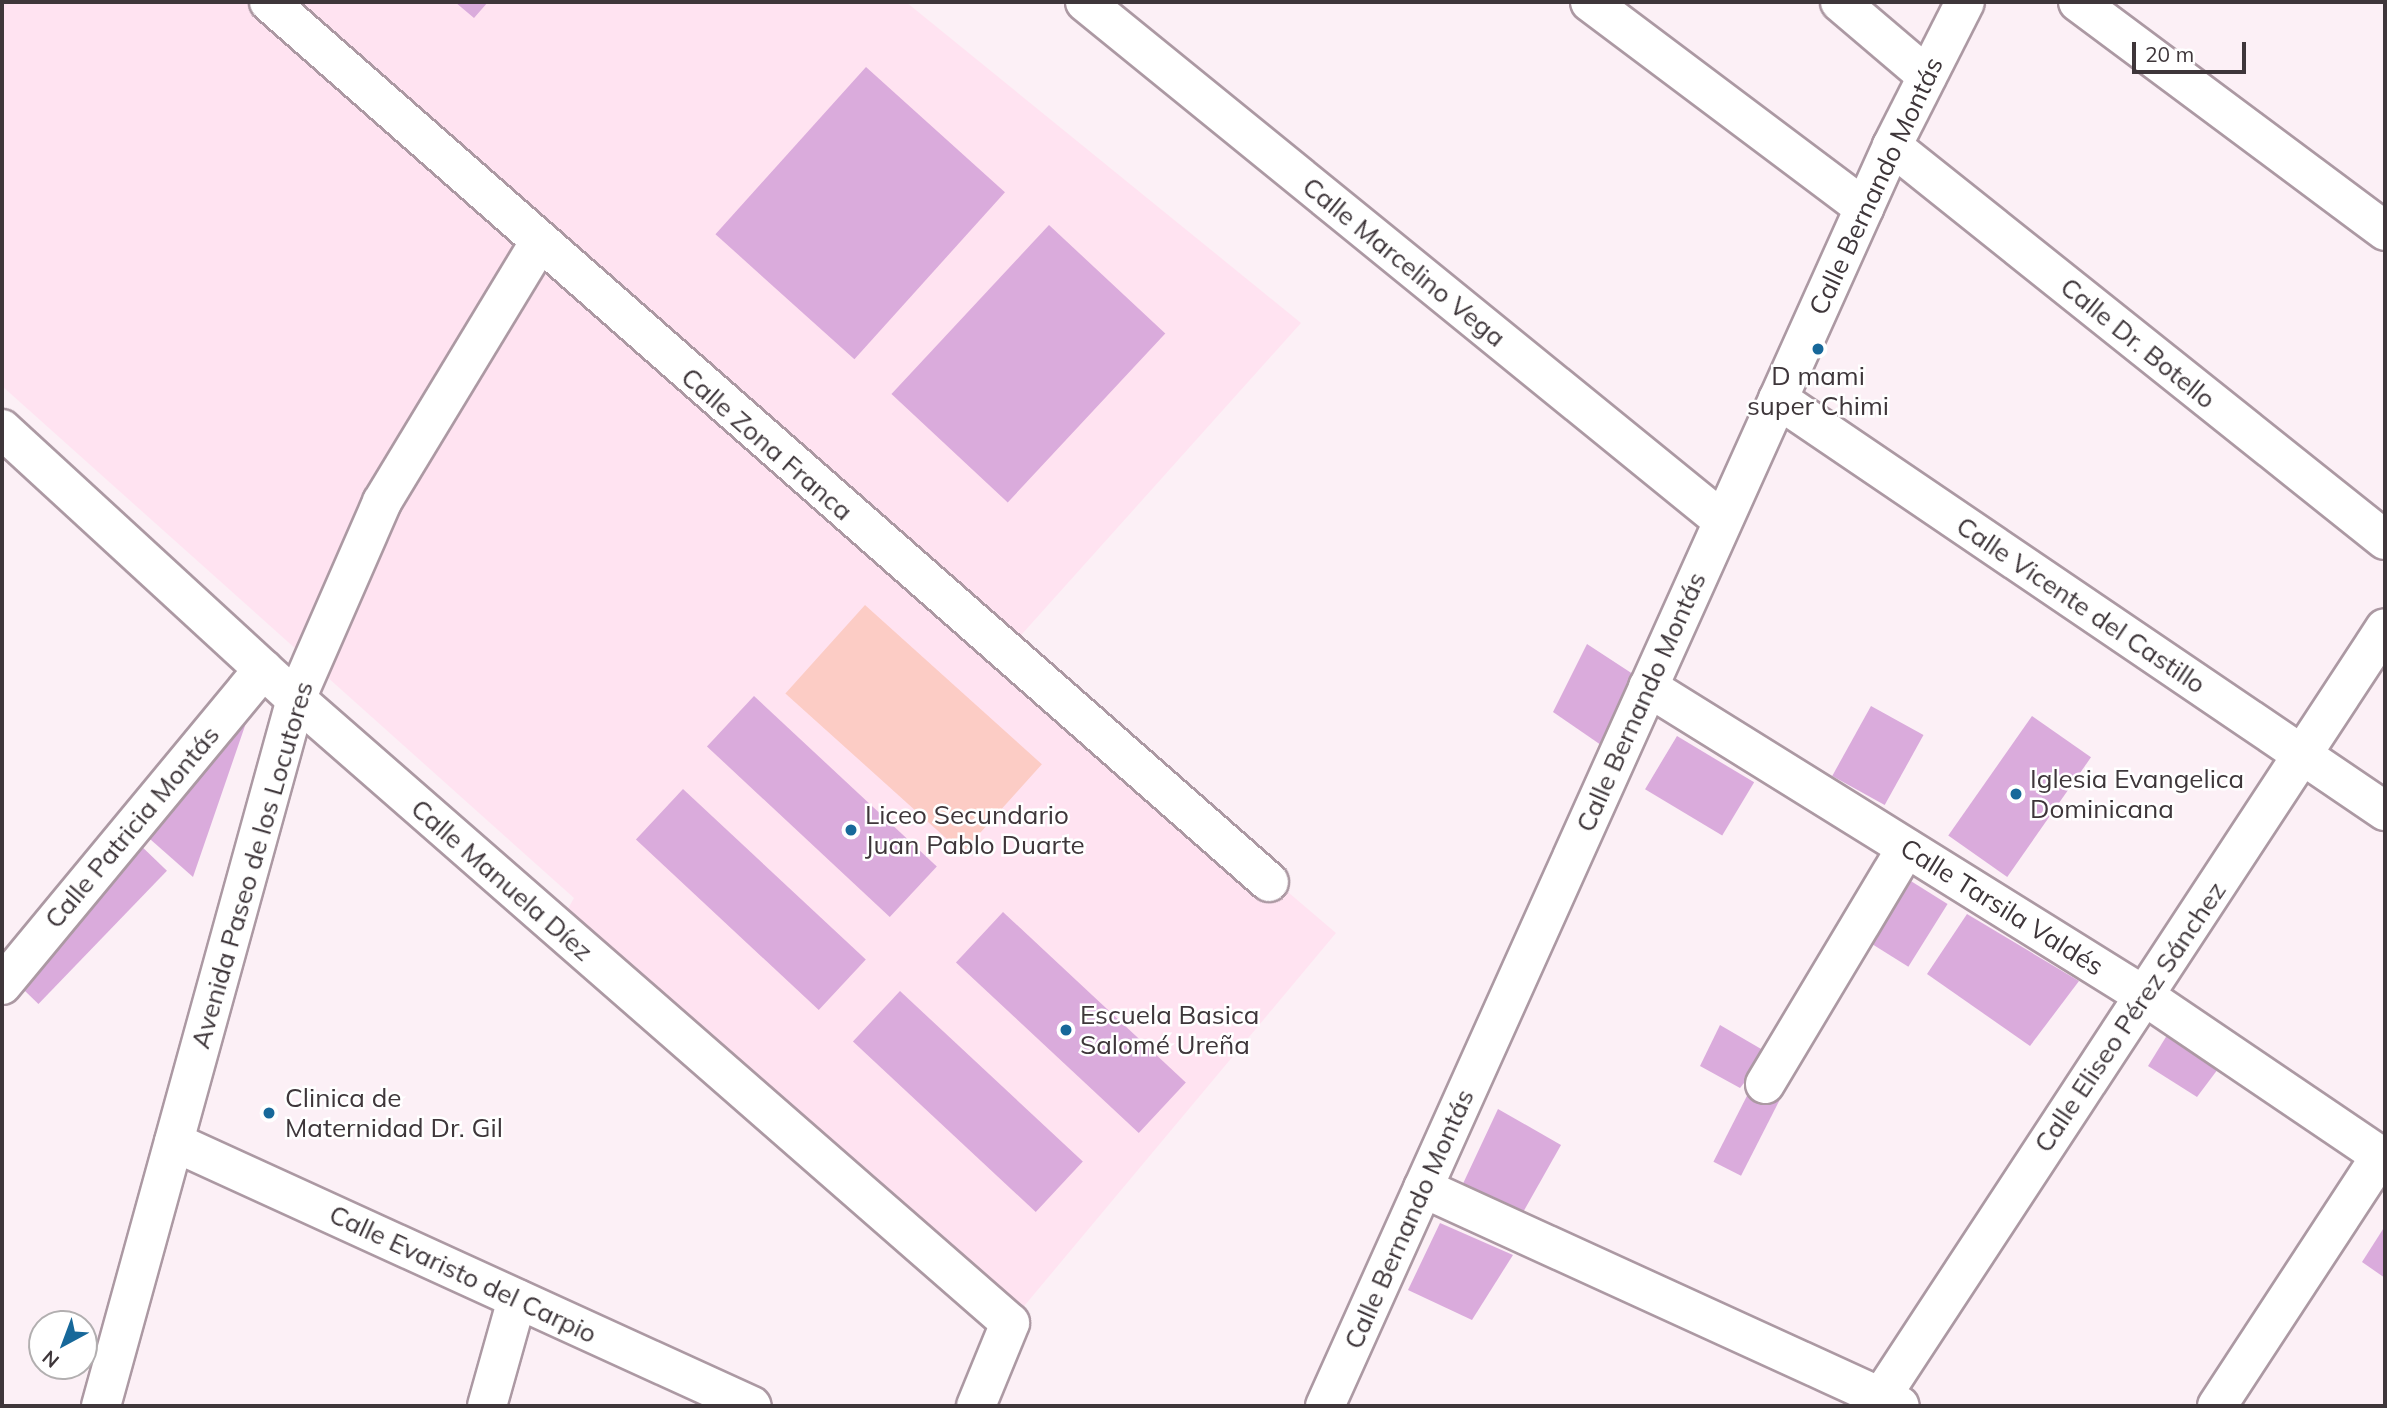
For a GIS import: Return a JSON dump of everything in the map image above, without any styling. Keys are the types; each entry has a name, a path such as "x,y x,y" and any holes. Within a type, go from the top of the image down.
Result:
{"street":[{"name":"Calle Zona Franca","path":"269,2 538,244 1269,882"},
{"name":"Calle Marcelino Vega","path":"1085,2 1723,522"},
{"path":"1590,2 1864,208"},
{"path":"1840,2 1927,76"},
{"name":"Calle Bernando Montás","path":"1325,1406 1892,146 1965,2"},
{"path":"2078,2 2385,231"},
{"name":"Calle Dr. Botello","path":"1892,146 2385,540"},
{"name":"Avenida Paseo de los Locutores","path":"101,1406 296,699 382,502 538,244"},
{"name":"Calle Vicente del Castillo","path":"1778,399 2385,811"},
{"name":"Calle Manuela Díez","path":"2,429 296,699 1010,1323 976,1406"},
{"name":"Calle Eliseo Pérez Sánchez","path":"1885,1403 2143,995 2304,757 2385,628"},
{"name":"Calle Patricia Montás","path":"2,985 263,668"},
{"name":"Calle Tarsila Valdés","path":"1648,687 2143,995 2383,1157"},
{"path":"1765,1084 1906,848"},
{"name":"Calle Evaristo del Carpio","path":"174,1142 752,1406"},
{"path":"2217,1406 2383,1157"},
{"path":"1423,1188 1885,1403"},
{"path":"487,1406 517,1299"}],"shaded area":[{"path":"2,2 906,2 1301,323 1006,652 1336,933 1010,1323 557,928 574,898 2,386"},
{"path":"865,605 1042,764 962,853 785,693"}],"building":[{"path":"455,2 488,2 474,18"},
{"path":"866,67 1005,192 854,359 715,234"},
{"path":"1049,225 1165,333 1008,502 891,394"},
{"path":"1587,644 1639,678 1601,745 1553,712"},
{"path":"754,696 937,866 890,917 707,746"},
{"path":"1871,706 1923,735 1885,805 1832,776"},
{"name":"Iglesia Evangelica Dominicana","path":"2032,716 2091,757 2007,877 1948,836"},
{"path":"247,720 193,877 142,832"},
{"path":"1677,736 1754,782 1722,835 1645,789"},
{"path":"683,789 866,959 819,1010 636,839"},
{"path":"136,841 167,871 38,1004 7,974"},
{"path":"1906,878 1948,904 1908,967 1867,941"},
{"path":"1003,912 1186,1082 1139,1133 956,962"},
{"path":"1967,914 2079,981 2030,1046 1927,974"},
{"path":"900,991 1083,1161 1036,1212 853,1041"},
{"path":"1720,1025 1768,1053 1740,1088 1700,1066"},
{"path":"2169,1032 2218,1069 2197,1097 2148,1066"},
{"path":"1752,1086 1780,1100 1741,1176 1713,1162"},
{"path":"1498,1109 1561,1145 1522,1214 1460,1190"},
{"path":"1440,1223 1513,1255 1472,1320 1408,1290"},
{"path":"2385,1226 2385,1278 2362,1262"}],"place":[{"name":"D mami super Chimi","path":"1818,349"},
{"name":"Iglesia Evangelica Dominicana","path":"2016,794"},
{"name":"Liceo Secundario Juan Pablo Duarte","path":"851,830"},
{"name":"Escuela Basica Salomé Ureña","path":"1066,1030"},
{"name":"Clinica de Maternidad Dr. Gil","path":"269,1113"}]}
